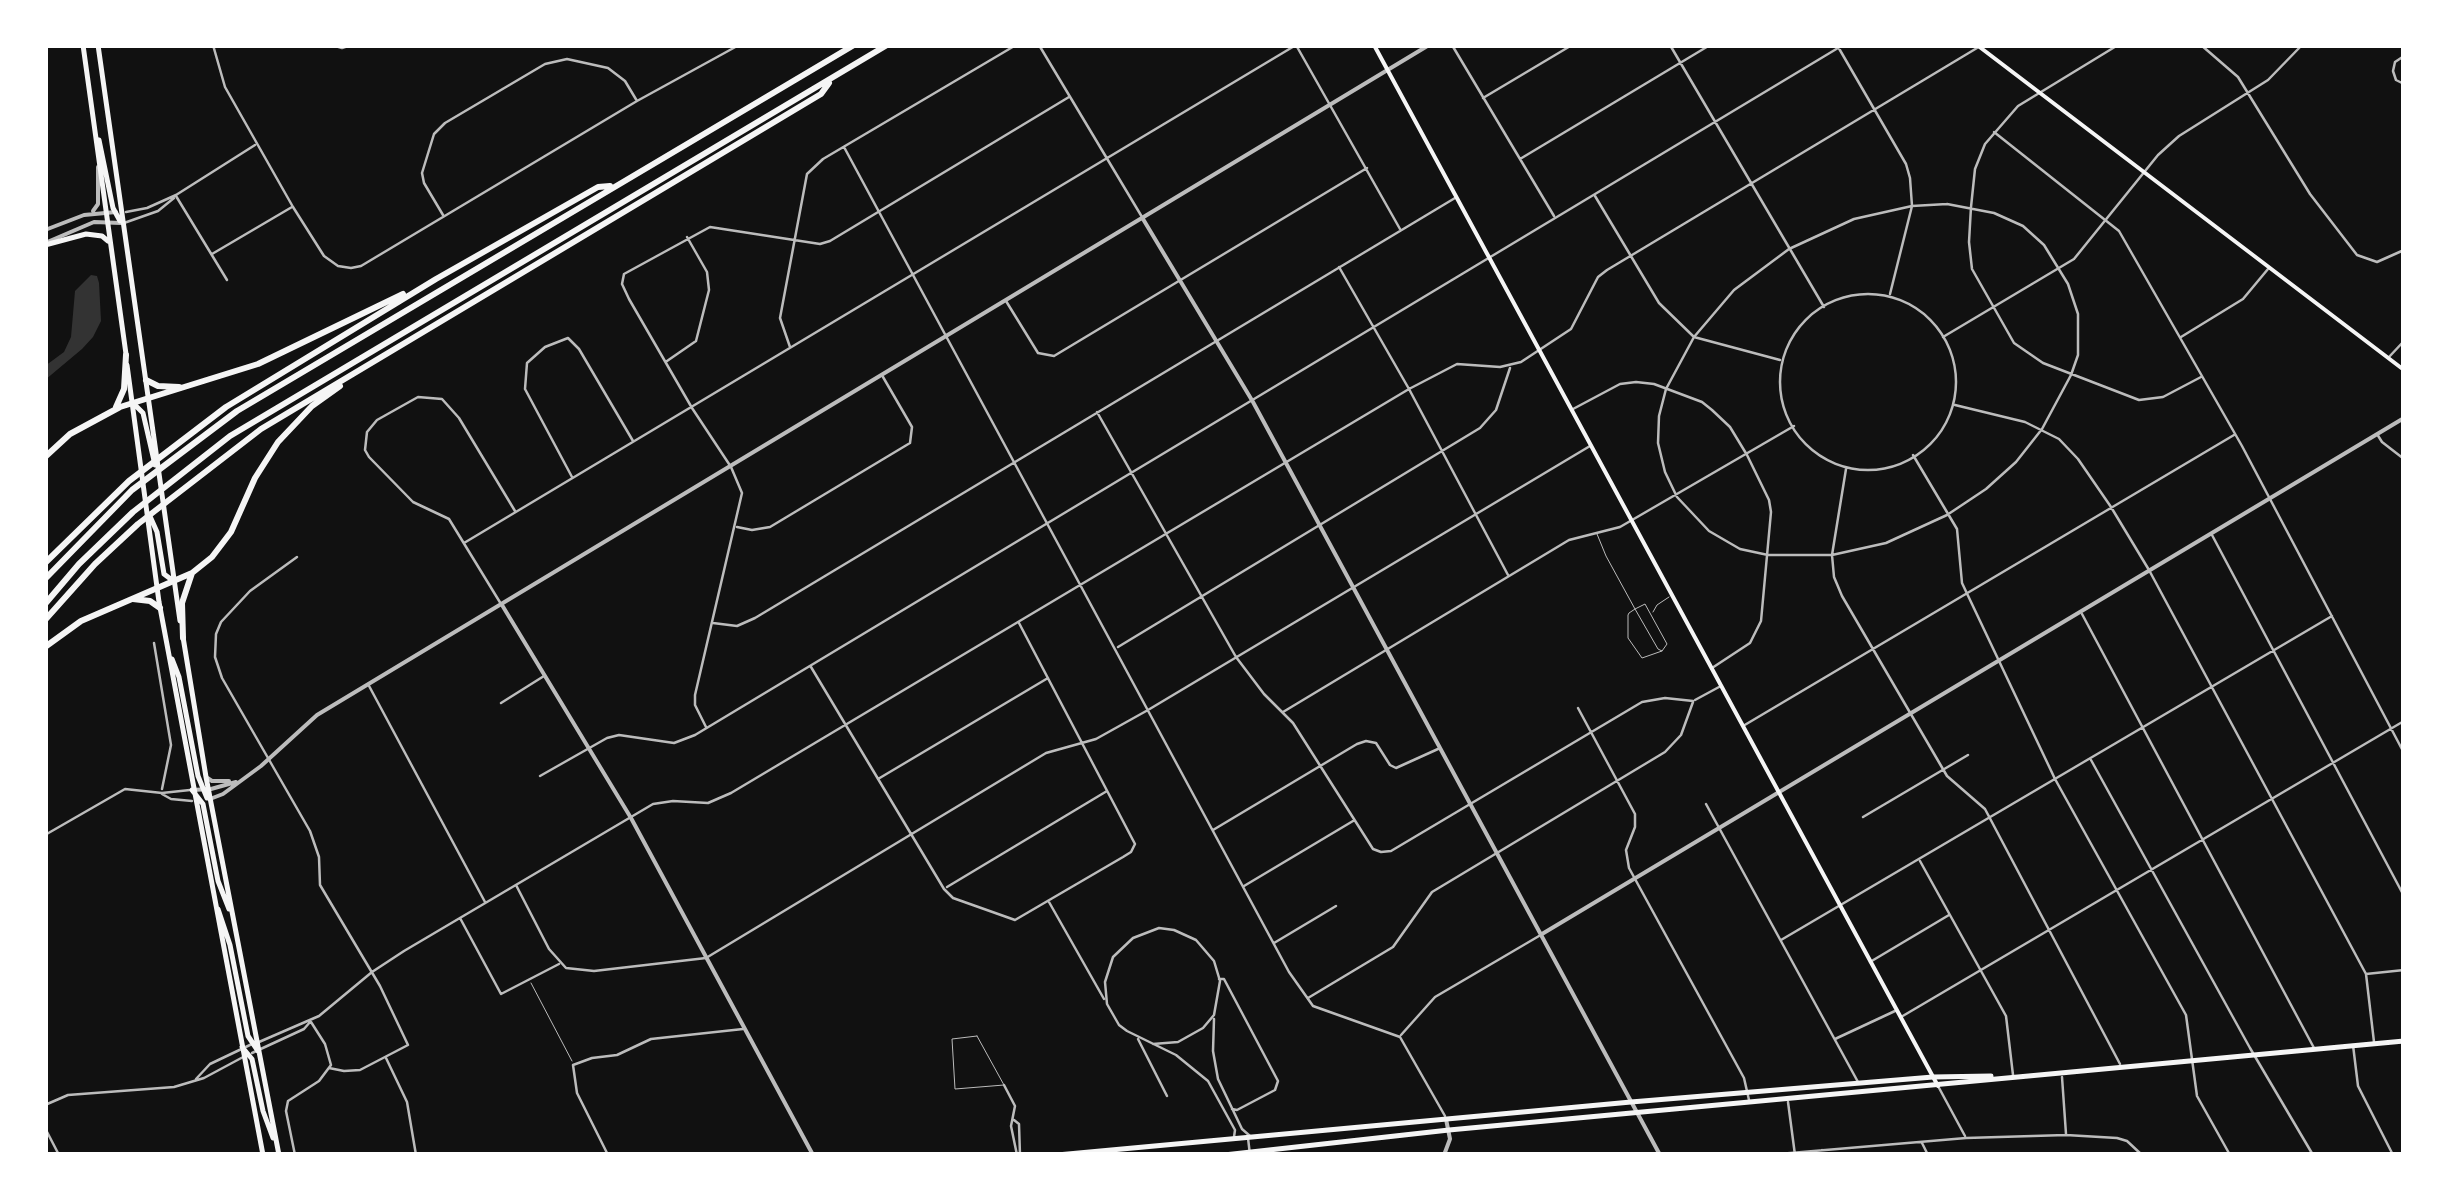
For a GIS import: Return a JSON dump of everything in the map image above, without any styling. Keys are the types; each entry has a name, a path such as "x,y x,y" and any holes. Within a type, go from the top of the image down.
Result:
{"highway":[{"path":"45,579 132,490 171,458 275,388 854,45"},
{"path":"45,604 79,564 133,512 174,478 276,407 886,45"},
{"path":"45,620 80,580 174,492 261,429 821,94 832,78"},
{"path":"45,563 129,481 250,392 598,187 616,185"},
{"path":"45,457 70,434 133,402 258,364 436,280"},
{"path":"45,647 70,627 192,573 226,542 264,462 289,428 326,395 388,352"},
{"path":"105,415 122,396 126,355"},
{"path":"146,380 158,386 190,386"},
{"path":"183,638 182,603 192,573"},
{"path":"126,600 150,601 160,608"}],"main road":[{"path":"83,45 160,608 192,790 218,884 232,915"},
{"path":"98,45 118,212"},
{"path":"1374,45 1938,1086"},
{"path":"1979,46 2404,370"},
{"path":"94,127 122,223 173,580 206,776 205,790"},
{"path":"45,244 86,234 102,236 111,246"},
{"path":"133,402 143,413 148,444 160,478"},
{"path":"148,511 157,530 164,576 173,580"},
{"path":"168,648 179,676 210,799 254,1043"},
{"path":"198,801 242,1047 278,1153"},
{"path":"213,897 229,941 258,1051 278,1153"},
{"path":"1224,1155 1449,1130 2404,1041"},
{"path":"247,1055 265,1155"},
{"path":"1058,1155 1933,1077 2014,1076"},
{"path":"1788,1099 1802,1088"}],"street":[{"path":"213,45 224,87 256,144 324,256 338,266 361,266 637,101 739,45"},
{"path":"332,45 351,45"},
{"path":"791,348 780,318 807,174 844,146 1016,45"},
{"path":"1039,45 1253,402 1660,1155"},
{"path":"464,543 1296,45 1400,230"},
{"path":"162,793 173,800 198,801 223,794 269,759 303,724 1429,45"},
{"path":"1452,45 1555,217"},
{"path":"1483,98 1572,45"},
{"path":"1670,45 1825,308"},
{"path":"1520,159 1710,45"},
{"path":"2118,45 2007,115 1994,132 1978,159 1971,208 1970,256 1976,281 2019,347 2071,376 2150,400 2202,376"},
{"path":"2202,45 2229,68 2248,92 2310,194 2357,256 2377,262 2404,250"},
{"path":"2291,45 2296,51"},
{"path":"1942,338 2083,251 2144,172 2179,136 2278,71 2302,45"},
{"path":"540,776 618,736 674,743 706,729 1839,46 1906,164 1912,206 1890,296"},
{"path":"45,1105 68,1095 167,1088 206,1077 304,1029 372,972 631,818 662,801 696,804 720,800 1409,389 1456,364 1510,366 1539,351 1571,329 1598,277 1979,46"},
{"path":"2404,56 2395,62 2393,71 2396,80 2404,84"},
{"path":"444,217 424,184 422,173 430,139 445,123 555,60 567,59 614,71 637,101"},
{"path":"706,729 695,696 742,493 731,466 692,408 626,293 623,278 629,270 700,230 720,227 820,244 830,242 1069,98"},
{"path":"1994,132 2108,220 2122,236 2270,498 2404,754"},
{"path":"45,230 84,215 147,208 176,195 256,144"},
{"path":"844,146 1306,999 1324,1012 1400,1036 1446,1120 1449,1149 1444,1155"},
{"path":"84,215 98,204 98,153"},
{"path":"1006,301 1038,353 1054,356 1367,168"},
{"path":"1594,194 1659,303 1694,337 1781,360"},
{"path":"45,244 76,228 107,221 122,223 158,212 176,195"},
{"path":"176,195 227,280"},
{"path":"713,623 746,623 1456,197"},
{"path":"212,254 293,206"},
{"path":"1912,206 1971,208 1994,212 2023,226 2044,244 2074,299 2080,325 2078,355 2071,376 2042,428 2016,462 1948,515 1886,543 1832,554 1768,555 1740,548 1709,530 1677,497 1664,472 1658,444 1658,416 1666,389 1694,337 1734,290 1789,249 1854,219 1912,206"},
{"path":"666,362 696,341 709,290 707,272 686,237"},
{"path":"1338,266 1409,389 1508,576"},
{"path":"2180,337 2243,299 2269,268"},
{"path":"1853,296 1890,296 1922,312 1942,338 1955,365 1955,405 1944,428 1912,456 1882,469 1846,469 1815,453 1794,426 1781,395 1781,360 1796,331 1825,308 1853,296"},
{"path":"573,478 523,380 526,364 545,346 568,338 579,349 634,442"},
{"path":"2388,358 2404,341"},
{"path":"1115,648 1441,453 1490,419 1510,366"},
{"path":"736,527 770,527 910,443 912,427 883,376"},
{"path":"1572,410 1620,384 1645,382 1702,402 1730,428 1747,455 1769,500 1768,555 1758,633 1742,650 1711,668"},
{"path":"516,512 460,418 442,398 418,397 378,420 366,432 368,458 422,508 449,520 590,747 812,1155"},
{"path":"1955,405 2042,428 2073,453 2111,507 2149,570 2366,974 2374,1044"},
{"path":"1097,412 1236,657 1321,765 1373,849 1391,851 1642,702 1665,698 1694,701"},
{"path":"1400,1036 1435,997 2404,418"},
{"path":"1283,712 1569,540 1632,521 1794,426"},
{"path":"1742,726 2235,434"},
{"path":"2378,434 2404,459"},
{"path":"516,885 549,949 560,963 580,971 706,958 1046,753 1109,732 1591,446"},
{"path":"1912,456 1959,536 1959,572 2055,779 2186,1015 2197,1096 2228,1153 2221,1155"},
{"path":"1846,469 1832,554 1834,577 1842,596 1943,770 1979,801 1989,816 2120,1066"},
{"path":"2211,533 2404,896"},
{"path":"297,557 250,591 221,622 215,656 221,676 310,831 319,857 318,882 372,972 408,1045 360,1070 344,1072 329,1068"},
{"path":"2080,610 2315,1049"},
{"path":"1781,940 2333,615"},
{"path":"811,666 944,889 953,898 1006,919 1024,917 1134,848 1135,838 1018,622"},
{"path":"154,643 171,745 162,793"},
{"path":"501,703 546,676"},
{"path":"878,780 1049,678"},
{"path":"368,684 486,903"},
{"path":"1306,999 1393,946 1432,892 1618,782 1674,744 1694,701 1720,686"},
{"path":"1578,708 1635,814 1626,856 1634,878 1745,1081 1750,1102"},
{"path":"1900,1018 2404,721"},
{"path":"1213,831 1366,741 1376,743 1396,768 1440,748"},
{"path":"1863,816 1968,754"},
{"path":"2091,759 2313,1155"},
{"path":"206,776 214,782 236,782"},
{"path":"45,835 122,790 205,790 236,782"},
{"path":"944,889 1109,790"},
{"path":"1706,804 1858,1084"},
{"path":"1243,887 1354,821"},
{"path":"1919,859 2007,1021 2014,1076"},
{"path":"1049,902 1119,1025 1175,1054 1208,1081 1235,1130 1234,1139"},
{"path":"1274,943 1336,906"},
{"path":"1870,962 1950,914"},
{"path":"460,918 501,994 560,963"},
{"path":"1110,1009 1104,994 1106,978 1113,957 1123,946 1159,928 1196,940 1214,961 1219,978 1212,1032 1218,1078 1249,1137 1250,1154"},
{"path":"2366,974 2404,970"},
{"path":"1093,980 1106,978"},
{"path":"1219,978 1224,979 1278,1081 1275,1090 1234,1109"},
{"path":"1219,995 1232,995"},
{"path":"1834,1039 1896,1010"},
{"path":"1153,1044 1176,1042 1203,1028 1214,1016"},
{"path":"196,1079 210,1064 242,1047 311,1020"},
{"path":"294,1155 286,1110 288,1100 320,1081 329,1068 325,1044 311,1020"},
{"path":"608,1155 577,1092 573,1065 617,1055 651,1040 745,1029"},
{"path":"1137,1037 1167,1096"},
{"path":"1175,1054 1176,1042"},
{"path":"2353,1046 2358,1086 2393,1155"},
{"path":"386,1058 408,1102 416,1155"},
{"path":"2062,1072 2066,1135"},
{"path":"1208,1081 1218,1078"},
{"path":"1004,1085 1015,1107 1014,1151 1019,1155"},
{"path":"1938,1086 1966,1138"},
{"path":"1788,1099 1795,1154"},
{"path":"1013,1120 1019,1124 1019,1155"},
{"path":"45,1128 59,1155"},
{"path":"1766,1155 1966,1138 2066,1135 2117,1138 2142,1155"},
{"path":"1922,1141 1928,1155"},
{"path":"1814,1155 1823,1149"}],"lane":[{"path":"1597,534 1635,609 1662,651"},
{"path":"1653,615 1654,606 1672,596"},
{"path":"1645,604 1653,615 1667,641 1662,651 1645,659 1636,653 1626,630 1629,613 1645,604"},
{"path":"529,980 573,1065"},
{"path":"977,1036 1004,1085 955,1089 952,1039 977,1036"}],"shaded area":[{"path":"91,275 97,276 99,283 101,321 82,349 45,380 45,366 64,352 71,337 75,291"}]}
